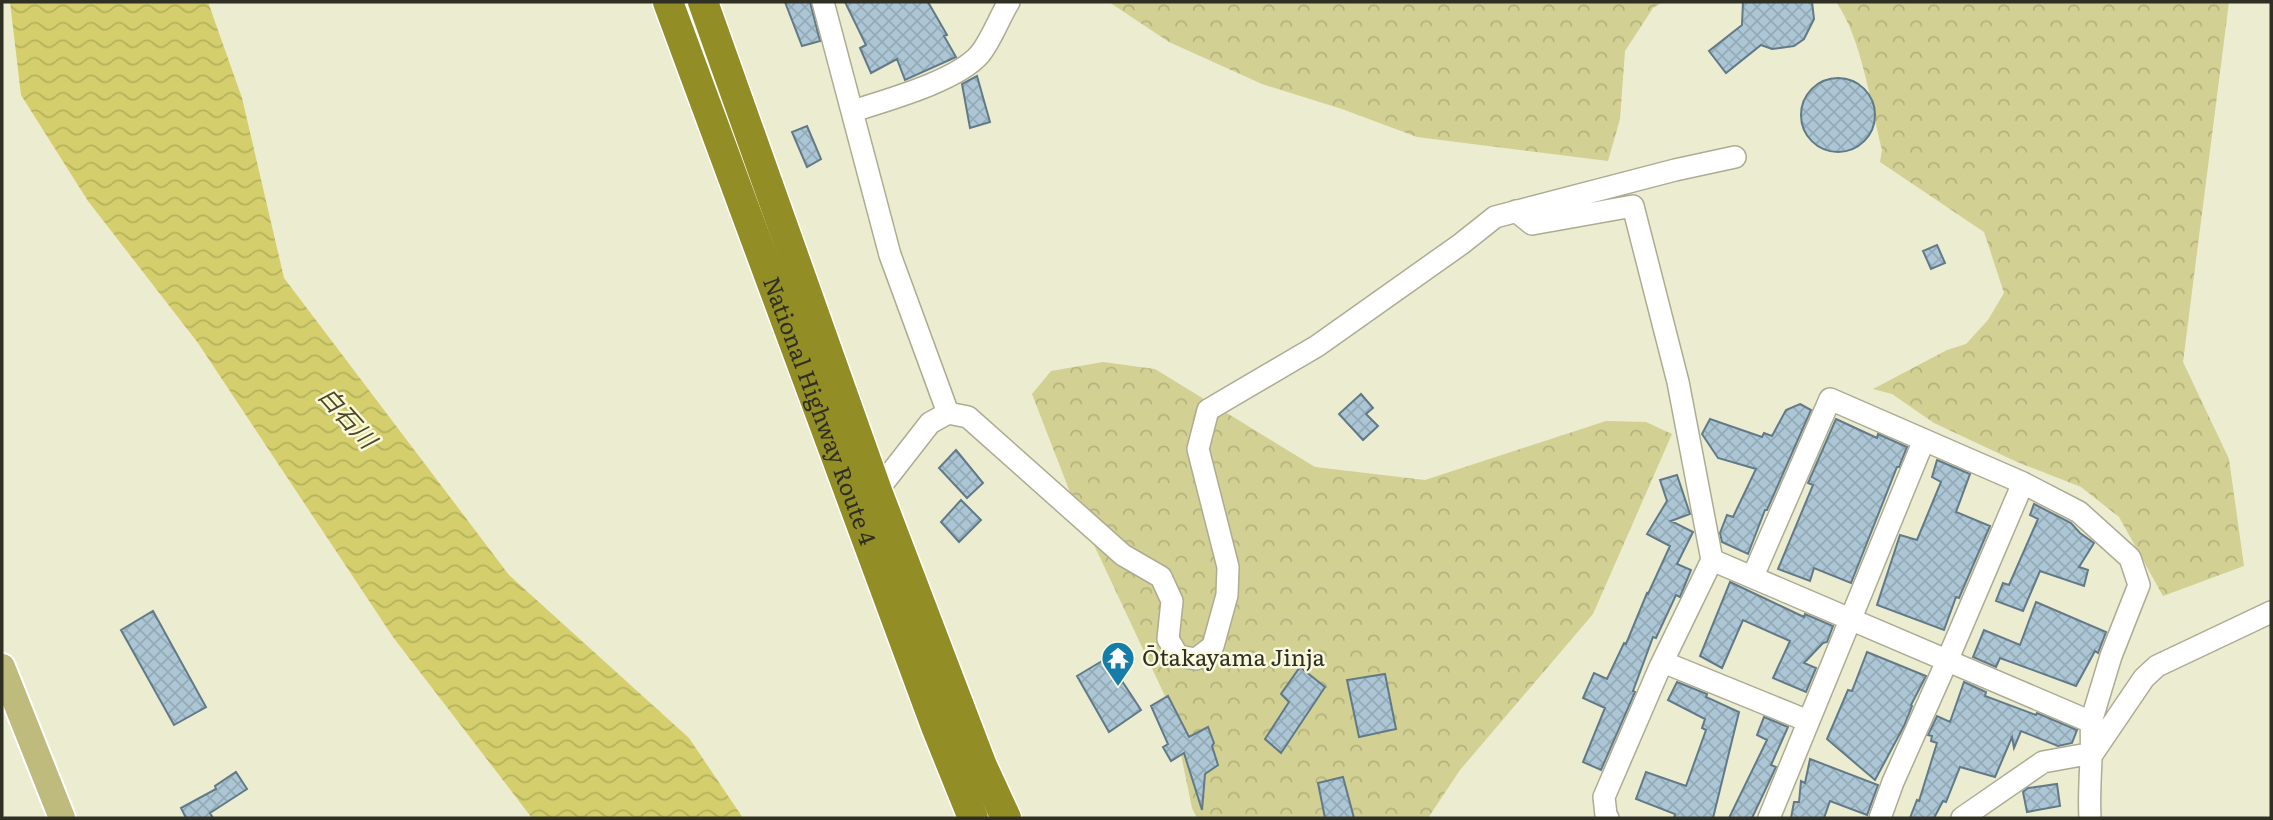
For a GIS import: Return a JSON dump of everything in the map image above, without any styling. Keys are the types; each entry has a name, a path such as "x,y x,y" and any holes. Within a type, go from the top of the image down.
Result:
{"highway":[{"name":"National Highway Route 4","path":"668,2 937,729 973,818"},
{"name":"National Highway Route 4","path":"702,2 877,491 982,766 1006,818"}],"main road":[{"path":"2,667 62,818"}],"street":[{"path":"823,2 890,255 947,413"},
{"path":"853,111 908,93 964,68 981,53 1009,2"},
{"path":"877,491 930,423 947,413 968,416 1123,555 1161,577 1172,601 1168,639 1178,656 1196,659 1213,646 1227,595 1228,567 1198,449 1208,410 1317,346 1495,217 1735,157"},
{"path":"1517,211 1532,224 1633,206 1678,382 1712,560 1663,662 1605,797 1608,818"},
{"path":"1753,576 1830,399 2022,483 2079,512 2130,558 2139,584 2111,656 2091,723 2093,753 2090,818"},
{"path":"1769,818 1924,440"},
{"path":"1880,818 2022,483"},
{"path":"1712,560 2091,723"},
{"path":"1962,818 2043,762 2093,753 2144,678 2157,666 2271,612"},
{"path":"1663,662 1808,721"}],"green space":[{"path":"1109,2 1663,2 1653,8 1625,51 1620,119 1608,161 1417,137 1342,109 1262,84 1169,42"},
{"path":"1836,2 2229,2 2183,362 2229,459 2244,566 2163,596 2119,517 2081,487 2017,462 1934,423 1892,394 1873,389 1947,350 1966,344 1988,320 2004,293 1984,232 1880,162 1882,150 1865,73 1853,34"},
{"path":"1103,362 1155,369 1315,467 1425,480 1606,421 1646,422 1672,434 1593,614 1460,770 1428,818 1197,818 1192,808 1172,711 1073,500 1032,394 1051,371"}],"water":[{"name":"白石川","path":"10,2 208,2 242,98 284,278 509,575 689,738 743,818 532,818 393,637 198,343 88,201 21,95"}],"building":[{"path":"785,2 810,2 820,41 802,46"},
{"path":"845,2 928,2 956,57 905,80 897,59 871,73 860,48 866,45"},
{"path":"1743,2 1812,2 1814,19 1804,39 1794,46 1772,49 1761,45 1726,73 1709,51 1742,25"},
{"path":"977,76 990,122 970,128 962,84"},
{"path":"1838,78 1852,81 1864,89 1872,101 1875,115 1872,129 1864,141 1852,149 1838,152 1824,149 1812,141 1804,129 1801,115 1804,101 1812,89 1824,81"},
{"path":"807,126 821,159 807,167 792,132"},
{"path":"1937,245 1945,263 1931,269 1923,251"},
{"path":"1361,394 1373,408 1366,414 1378,426 1363,440 1339,414"},
{"path":"1800,404 1811,410 1748,554 1722,542 1720,533 1727,515 1733,517 1756,469 1718,458 1702,434 1710,419 1762,437 1764,433 1772,436 1786,410"},
{"path":"1836,419 1877,438 1878,434 1907,447 1851,583 1814,568 1810,581 1778,569 1813,485 1808,483"},
{"path":"956,450 983,483 967,498 939,468"},
{"path":"1937,460 1970,474 1956,512 1990,526 1959,598 1956,597 1944,630 1877,605 1900,535 1917,540 1941,482 1932,477"},
{"path":"1677,475 1690,514 1671,521 1693,532 1677,564 1691,570 1680,597 1676,595 1656,638 1653,637 1633,691 1635,692 1601,770 1583,762 1605,708 1583,698 1594,673 1607,679 1624,643 1626,644 1670,546 1647,534 1667,501 1660,480"},
{"path":"961,500 981,520 959,542 941,522"},
{"path":"2034,504 2071,523 2094,543 2079,567 2088,570 2084,586 2040,571 2023,611 1996,601 2003,583 2009,585 2038,519 2030,515"},
{"path":"1730,582 1804,617 1805,614 1833,626 1827,642 1804,663 1816,668 1806,692 1773,678 1790,641 1743,620 1722,668 1700,656"},
{"path":"2036,602 2106,632 2098,653 2095,651 2076,686 2000,658 1996,667 1973,657 1984,630 2020,645"},
{"path":"153,611 206,707 174,725 121,630"},
{"path":"1867,652 1926,676 1904,726 1875,780 1827,739 1848,690 1852,691"},
{"path":"1107,658 1141,710 1109,732 1077,676"},
{"path":"1300,667 1325,687 1281,753 1265,739 1289,702 1281,694"},
{"path":"1385,674 1396,729 1359,737 1347,680"},
{"path":"1677,682 1707,694 1706,697 1739,712 1713,818 1674,818 1675,814 1636,799 1646,772 1686,786 1706,730 1702,728 1705,719 1668,700"},
{"path":"1964,682 1986,692 1985,696 2077,730 2072,743 2058,746 2021,731 2014,748 2012,737 1995,777 1960,767 1946,802 1943,801 1934,818 1910,818 1917,800 1919,801 1937,743 1931,741 1932,736 1928,735 1937,716 1950,722"},
{"path":"1168,696 1189,737 1208,727 1214,743 1212,746 1218,765 1205,774 1202,810 1184,753 1171,761 1163,747 1168,744 1151,706"},
{"path":"1764,717 1788,727 1771,765 1776,767 1752,818 1729,818 1767,740 1757,735"},
{"path":"1810,759 1878,785 1867,815 1830,801 1824,818 1791,818 1794,802 1799,802 1801,781 1805,783"},
{"path":"236,772 247,789 210,813 213,818 186,818 181,808 216,789 215,786"},
{"path":"1343,777 1354,818 1325,818 1318,783"},
{"path":"2057,784 2060,806 2027,812 2023,792 2028,788"}],"place":[{"name":"Ōtakayama Jinja","path":"1118,688"}]}
